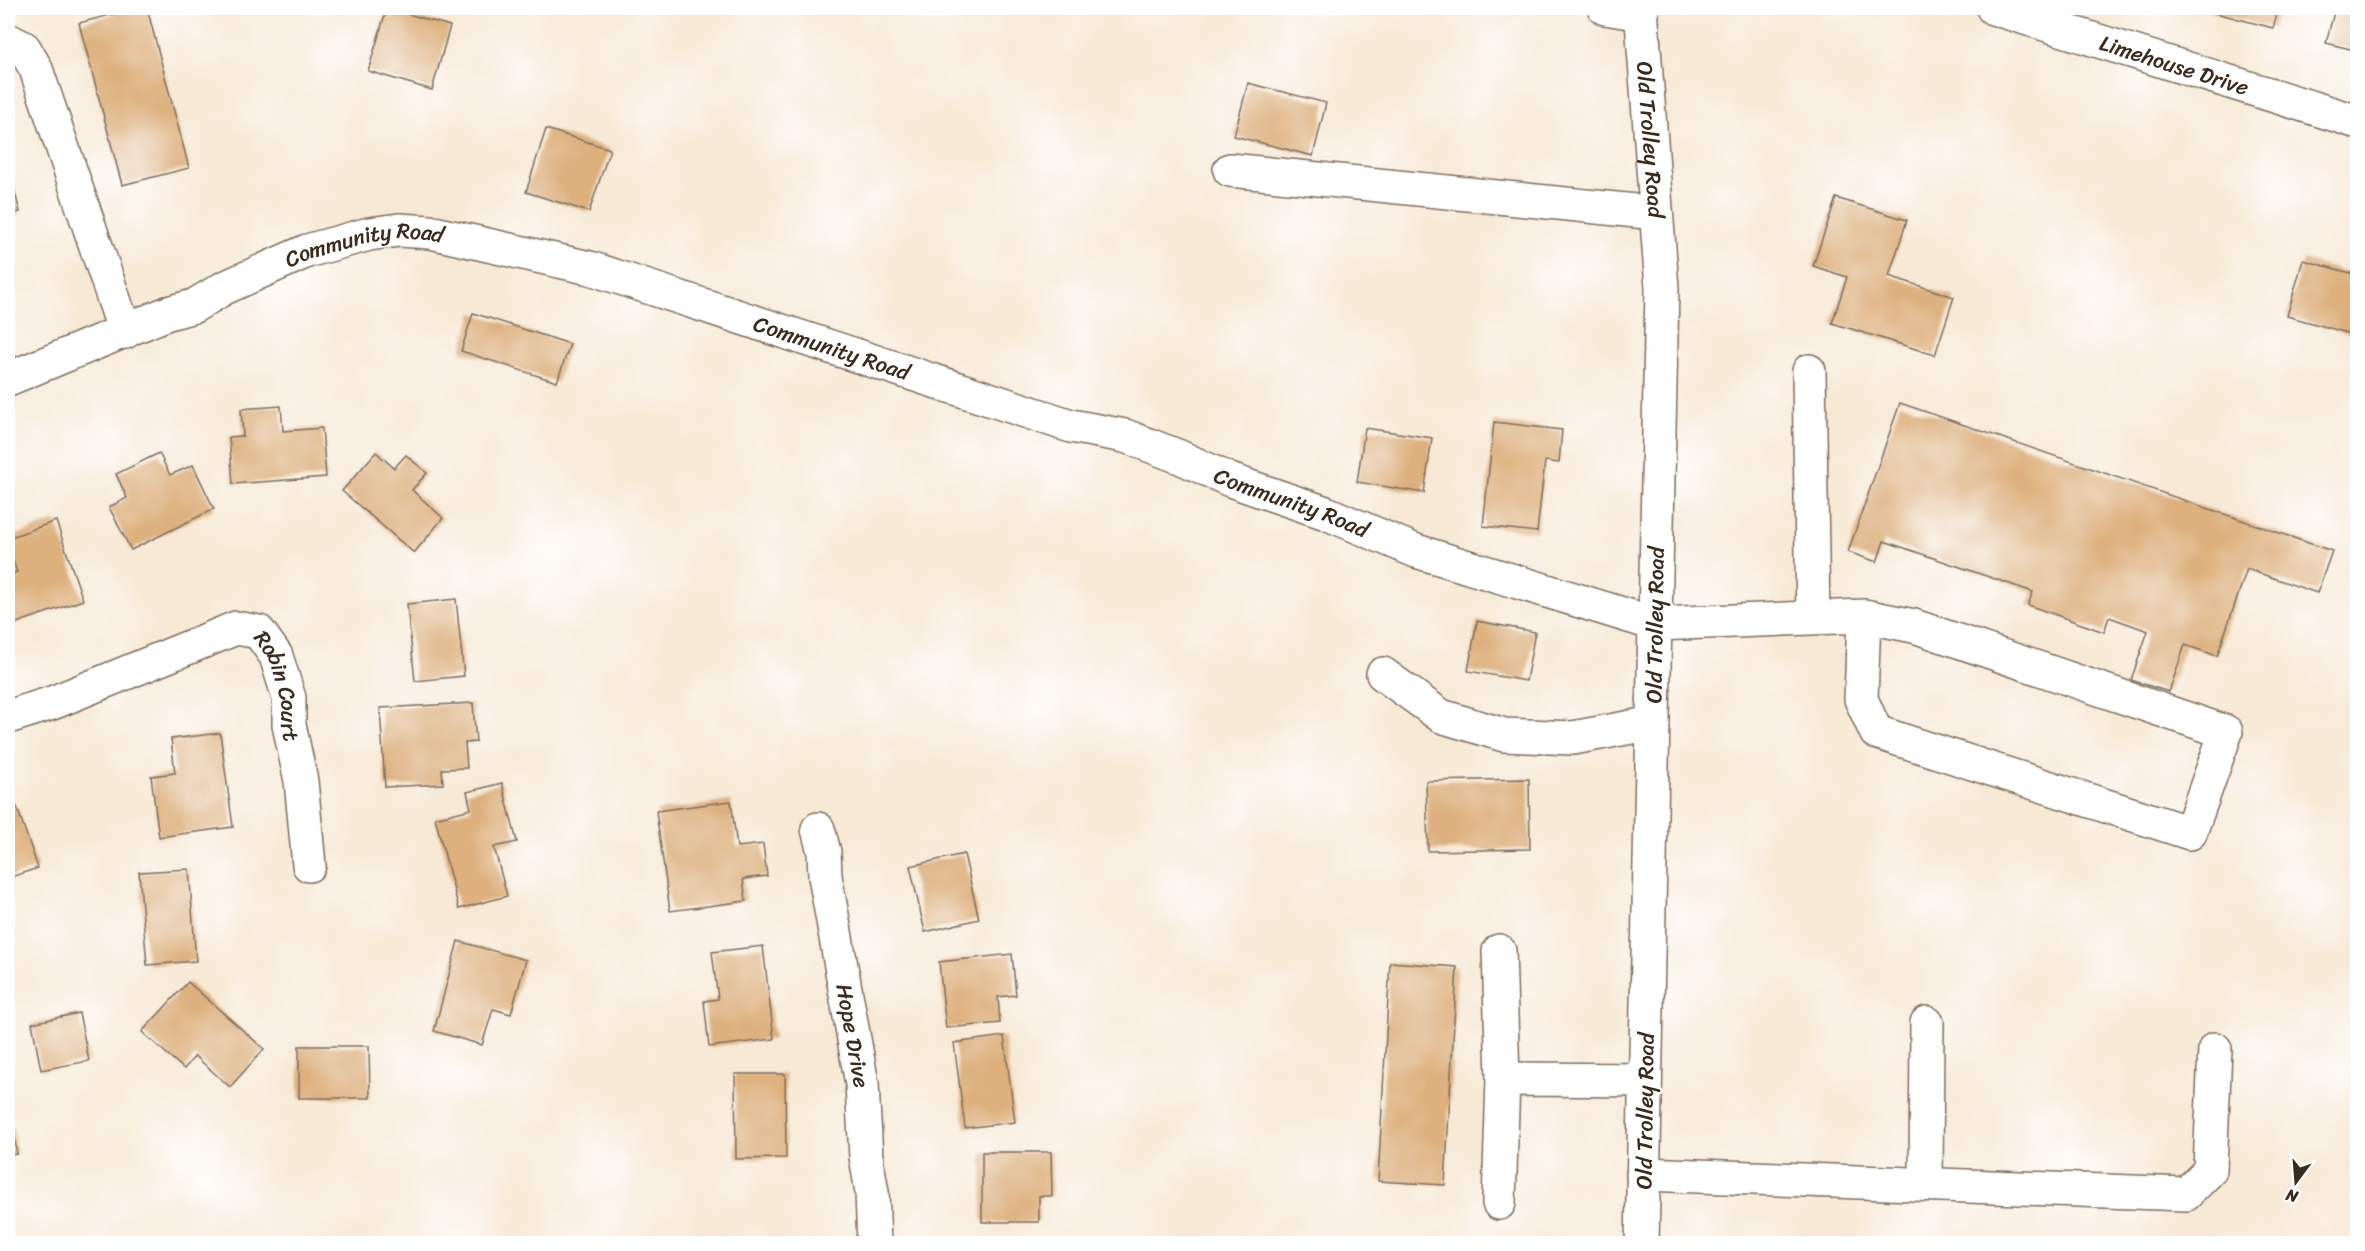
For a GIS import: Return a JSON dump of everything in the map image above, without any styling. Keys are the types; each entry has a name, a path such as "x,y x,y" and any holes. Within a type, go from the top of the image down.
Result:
{"street":[{"path":"1605,8 1642,10"},
{"name":"Limehouse Drive","path":"1993,8 2078,20 2358,122"},
{"name":"Old Trolley Road","path":"1642,10 1662,288 1642,1244"},
{"path":"8,40 24,48 36,69 125,332"},
{"path":"1230,170 1656,213"},
{"name":"Community Road","path":"8,379 168,313 194,306 224,288 307,251 369,234 399,230 430,232 590,268 1071,426 1125,436 1180,457 1230,480 1326,513 1416,551 1655,624 1864,616 1914,626 2226,732 2190,833 1876,732 1861,699 1864,616"},
{"path":"1809,371 1813,617"},
{"name":"Robin Court","path":"8,717 52,703 236,628 259,632 276,656 289,698 289,725 301,781 309,865"},
{"path":"1383,674 1442,716 1504,735 1574,738 1653,723"},
{"name":"Hope Drive","path":"818,829 824,852 825,876 862,1084 866,1157 872,1192 874,1244"},
{"path":"1498,1203 1503,1079 1499,951"},
{"path":"1926,1184 1927,1023"},
{"path":"1644,1174 2186,1194 2210,1170 2215,1049"},
{"path":"1503,1079 1646,1080"}],"building":[{"path":"137,8 147,8 189,168 122,185 79,23"},
{"path":"387,8 450,26 432,90 368,71"},
{"path":"2209,8 2279,8 2273,28 2208,11"},
{"path":"2335,8 2358,8 2358,51 2326,43"},
{"path":"1248,83 1326,103 1313,156 1234,136"},
{"path":"546,129 610,149 589,212 526,192"},
{"path":"8,166 20,212 8,215"},
{"path":"1836,198 1907,220 1889,276 1954,297 1935,355 1832,323 1847,277 1813,266"},
{"path":"2303,260 2358,275 2358,336 2287,316"},
{"path":"473,313 570,344 557,382 461,351"},
{"path":"1900,403 2332,551 2317,593 2247,569 2217,656 2185,645 2169,692 2131,680 2148,631 2109,617 2104,632 2028,605 2033,592 1884,541 1877,562 1848,552"},
{"path":"281,406 283,431 322,428 326,477 233,484 229,437 243,436 241,409"},
{"path":"1494,422 1562,430 1559,463 1545,461 1537,532 1483,526"},
{"path":"1365,428 1432,438 1424,493 1357,482"},
{"path":"376,452 394,468 406,455 427,473 412,490 443,518 414,553 342,491"},
{"path":"159,453 170,475 193,465 214,509 131,550 109,507 127,498 116,474"},
{"path":"56,521 83,600 8,626 8,575 17,572 8,547 8,538"},
{"path":"456,599 464,676 415,681 407,604"},
{"path":"1477,621 1535,632 1526,681 1468,671"},
{"path":"473,703 476,742 465,743 467,768 442,769 443,784 385,787 380,708"},
{"path":"220,733 233,827 159,837 151,776 175,773 171,739"},
{"path":"1529,779 1530,849 1428,851 1426,781"},
{"path":"502,783 517,842 494,847 507,896 459,909 435,818 471,809 467,792"},
{"path":"731,801 737,847 763,844 767,876 743,879 746,901 670,911 656,811"},
{"path":"17,807 38,868 8,878 8,811"},
{"path":"964,854 979,919 925,932 910,866"},
{"path":"189,869 196,961 147,965 139,872"},
{"path":"458,941 526,960 511,1014 493,1009 482,1045 434,1031"},
{"path":"763,946 774,1039 709,1047 704,1001 718,999 712,952"},
{"path":"1012,954 1016,995 998,997 1000,1023 946,1028 939,962"},
{"path":"1390,962 1457,967 1445,1185 1378,1181"},
{"path":"188,982 264,1049 230,1087 195,1056 184,1069 142,1032"},
{"path":"79,1013 89,1061 41,1070 32,1023"},
{"path":"1004,1036 1015,1122 965,1128 954,1043"},
{"path":"299,1046 369,1046 370,1098 299,1098"},
{"path":"735,1074 785,1074 786,1158 736,1159"},
{"path":"8,1128 13,1128 17,1154 8,1155"},
{"path":"982,1152 1051,1152 1052,1196 1039,1196 1039,1222 982,1222"}]}
